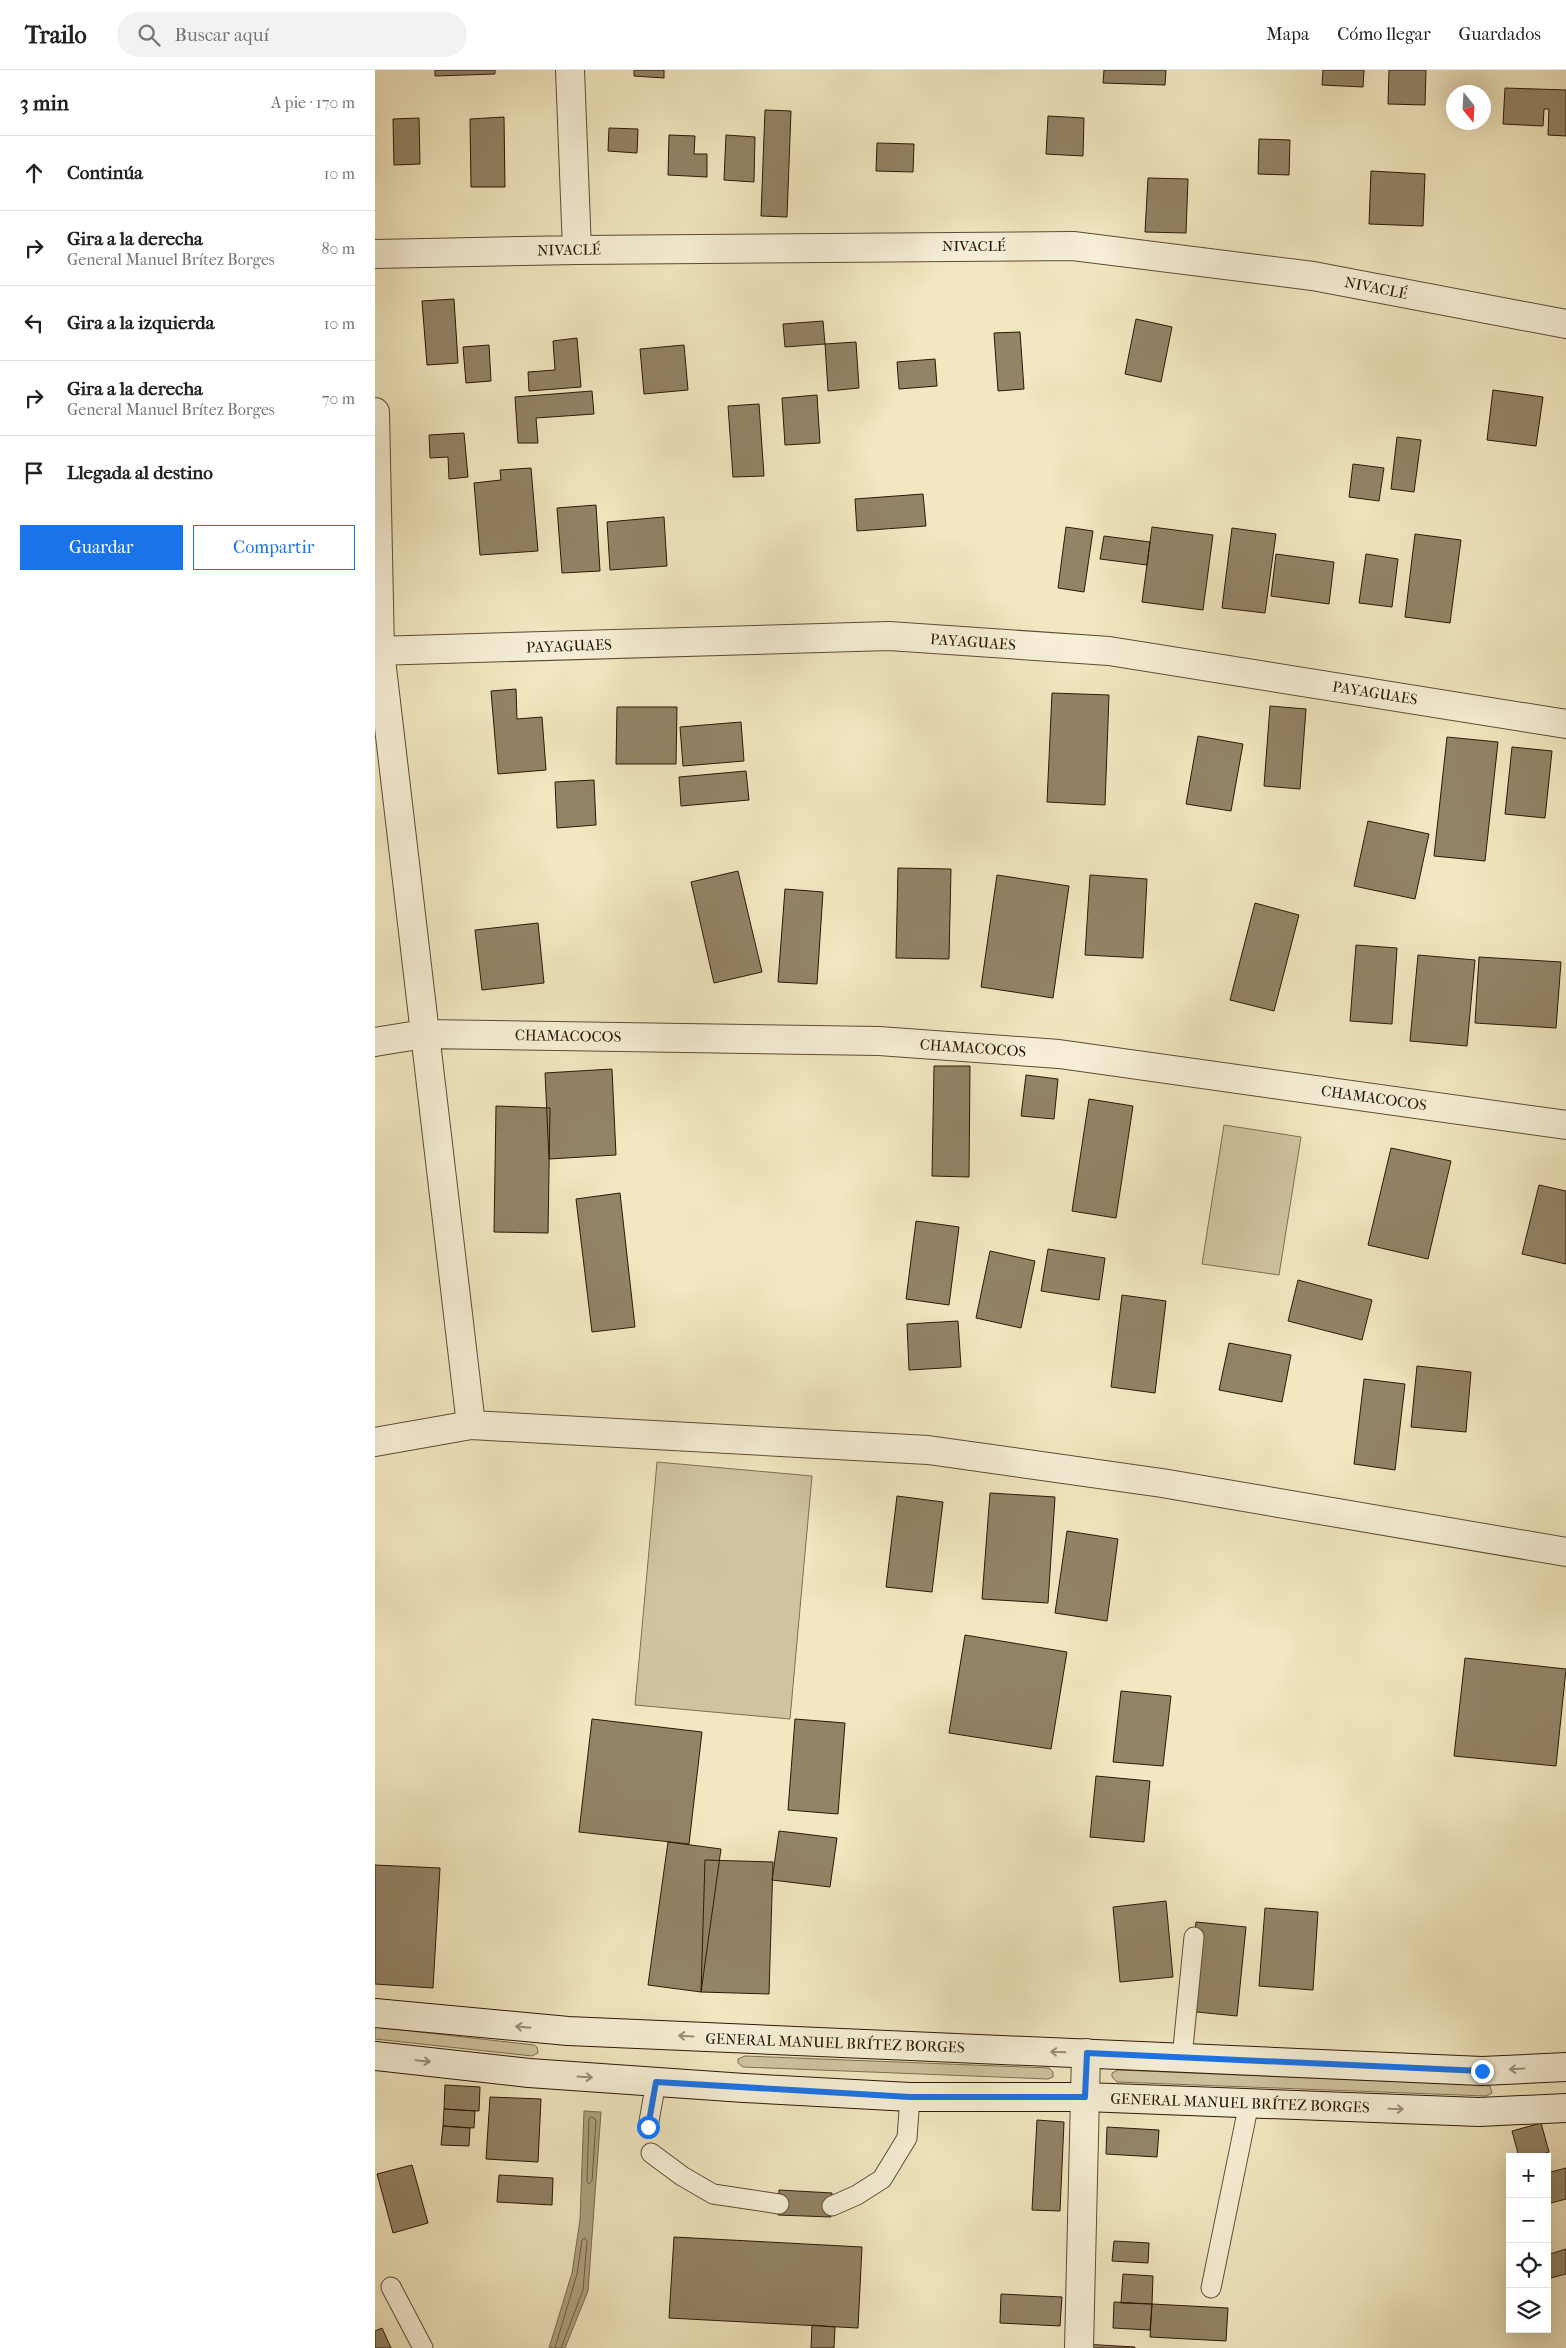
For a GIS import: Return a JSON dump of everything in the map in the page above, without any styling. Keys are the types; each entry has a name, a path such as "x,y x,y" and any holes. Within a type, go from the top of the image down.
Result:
{"street":[{"path":"570,70 577,250"},
{"name":"NIVACLÉ","path":"375,254 577,250 1073,246 1313,276 1566,324"},
{"path":"375,412 378,651 471,1425"},
{"name":"PAYAGUAES","path":"378,651 889,636 1109,651 1566,724"},
{"name":"CHAMACOCOS","path":"375,1042 425,1034 879,1041 1059,1054 1566,1125"},
{"path":"375,1442 471,1425 928,1450 1162,1483 1566,1552"},
{"name":"GENERAL MANUEL BRÍTEZ BORGES","path":"375,2012 568,2031 1482,2071 1566,2067"},
{"path":"1079,2348 1087,2053"},
{"name":"GENERAL MANUEL BRÍTEZ BORGES","path":"375,2056 529,2073 910,2097 1085,2097 1479,2112 1566,2108"}],"lane":[{"path":"1181,2058 1194,1937"},
{"path":"648,2127 656,2082"},
{"path":"832,2206 857,2195 882,2179 907,2138 910,2097"},
{"path":"1211,2288 1249,2103"},
{"path":"651,2153 682,2176 713,2194 779,2204"},
{"path":"391,2287 423,2348"}],"shaded area":[{"path":"1224,1125 1301,1137 1279,1275 1202,1264"},
{"path":"657,1462 812,1476 790,1719 635,1705"},
{"path":"375,2027 534,2045 537,2047 538,2053 532,2056 375,2039"},
{"path":"745,2056 1049,2068 1053,2072 1053,2077 1048,2079 743,2067 738,2063 738,2059"},
{"path":"1118,2070 1486,2085 1490,2086 1492,2093 1486,2096 1117,2082 1112,2077 1112,2073"}],"water":[{"path":"584,2111 601,2112 588,2291 565,2348 549,2348 572,2273 580,2220"}],"building":[{"path":"435,70 495,70 495,74 435,76"},
{"path":"634,70 664,70 664,78 634,76"},
{"path":"1104,70 1166,70 1165,85 1103,83"},
{"path":"1323,70 1364,70 1363,87 1322,85"},
{"path":"1389,70 1426,70 1425,105 1388,104"},
{"path":"1505,88 1566,90 1566,136 1548,135 1549,109 1544,109 1543,126 1503,124"},
{"path":"765,110 791,111 787,217 761,216"},
{"path":"1048,116 1084,118 1083,156 1046,154"},
{"path":"504,117 505,187 471,187 470,119"},
{"path":"419,118 420,164 394,165 393,119"},
{"path":"609,128 638,129 637,153 608,151"},
{"path":"669,135 695,136 694,154 707,154 707,177 668,175"},
{"path":"726,135 755,137 754,182 724,180"},
{"path":"1259,139 1290,140 1289,175 1258,174"},
{"path":"877,143 914,144 913,172 876,171"},
{"path":"1371,171 1425,174 1423,226 1369,224"},
{"path":"1148,178 1188,179 1186,233 1145,232"},
{"path":"454,299 458,363 427,365 422,301"},
{"path":"1136,319 1172,327 1161,382 1125,374"},
{"path":"823,321 825,344 785,347 783,324"},
{"path":"1020,332 1024,389 998,391 994,333"},
{"path":"577,338 581,387 529,391 528,372 555,370 553,341"},
{"path":"856,342 859,388 828,391 825,344"},
{"path":"489,345 491,381 466,383 463,347"},
{"path":"684,345 688,390 644,394 640,349"},
{"path":"935,359 937,386 899,389 897,362"},
{"path":"1493,390 1543,397 1536,446 1487,440"},
{"path":"592,391 594,414 536,418 538,443 518,443 515,397"},
{"path":"817,395 820,443 785,445 782,398"},
{"path":"759,404 764,476 733,477 728,406"},
{"path":"464,433 468,477 449,479 448,457 430,458 429,435"},
{"path":"1397,437 1421,440 1414,492 1391,489"},
{"path":"1353,464 1384,468 1379,501 1349,497"},
{"path":"531,468 538,551 480,555 474,483 501,480 500,470"},
{"path":"923,494 926,526 857,531 855,499"},
{"path":"596,505 600,571 562,573 557,508"},
{"path":"664,517 667,566 610,570 607,522"},
{"path":"1066,527 1093,531 1084,592 1058,588"},
{"path":"1152,527 1213,535 1203,610 1142,602"},
{"path":"1232,528 1276,534 1265,613 1222,608"},
{"path":"1415,534 1461,540 1450,623 1405,617"},
{"path":"1104,536 1150,542 1147,565 1100,559"},
{"path":"1276,554 1334,562 1329,604 1271,596"},
{"path":"1366,554 1398,559 1392,607 1359,603"},
{"path":"516,689 517,719 542,717 546,770 498,774 491,691"},
{"path":"1052,693 1109,695 1105,805 1047,802"},
{"path":"1270,706 1306,709 1300,789 1264,786"},
{"path":"617,707 677,707 676,764 616,764"},
{"path":"741,722 744,761 683,766 680,727"},
{"path":"1198,736 1243,744 1231,811 1186,804"},
{"path":"1447,737 1498,742 1485,861 1434,856"},
{"path":"1512,747 1552,751 1545,818 1505,814"},
{"path":"746,771 749,800 681,806 679,777"},
{"path":"594,780 596,825 557,828 555,782"},
{"path":"1368,821 1429,834 1415,899 1354,886"},
{"path":"898,868 951,869 949,959 896,958"},
{"path":"738,871 762,972 714,983 691,882"},
{"path":"997,875 1069,886 1053,998 981,987"},
{"path":"1090,875 1147,879 1143,958 1085,955"},
{"path":"785,889 823,892 817,984 778,982"},
{"path":"1255,903 1299,915 1274,1011 1230,1000"},
{"path":"538,923 544,983 482,990 475,930"},
{"path":"1356,945 1397,948 1392,1024 1350,1021"},
{"path":"1418,955 1475,960 1467,1046 1410,1041"},
{"path":"1479,957 1561,962 1556,1028 1475,1023"},
{"path":"934,1066 970,1066 969,1177 932,1176"},
{"path":"612,1069 616,1155 549,1159 545,1073"},
{"path":"1026,1075 1058,1079 1054,1119 1021,1116"},
{"path":"1089,1099 1133,1106 1116,1218 1072,1211"},
{"path":"496,1106 550,1108 548,1233 494,1232"},
{"path":"1391,1148 1451,1161 1428,1259 1368,1245"},
{"path":"1539,1185 1566,1191 1566,1264 1522,1254"},
{"path":"620,1193 635,1327 592,1332 576,1199"},
{"path":"916,1221 959,1227 949,1305 906,1299"},
{"path":"1048,1249 1105,1258 1099,1300 1041,1291"},
{"path":"990,1251 1035,1261 1021,1328 976,1318"},
{"path":"1298,1280 1372,1300 1362,1340 1288,1321"},
{"path":"1122,1295 1166,1301 1155,1393 1111,1387"},
{"path":"958,1321 961,1367 909,1370 907,1324"},
{"path":"1229,1343 1291,1355 1282,1402 1219,1390"},
{"path":"1417,1366 1471,1372 1466,1432 1411,1427"},
{"path":"1364,1379 1405,1384 1395,1470 1354,1464"},
{"path":"990,1493 1055,1497 1048,1603 982,1599"},
{"path":"897,1496 943,1502 932,1592 886,1587"},
{"path":"1067,1531 1118,1539 1107,1621 1055,1613"},
{"path":"965,1635 1067,1652 1051,1749 949,1733"},
{"path":"1465,1658 1566,1669 1556,1766 1454,1756"},
{"path":"1121,1691 1171,1696 1163,1766 1113,1762"},
{"path":"592,1719 702,1732 689,1844 579,1832"},
{"path":"795,1719 845,1723 838,1814 788,1810"},
{"path":"1096,1776 1150,1781 1144,1842 1090,1837"},
{"path":"779,1831 837,1838 830,1887 772,1880"},
{"path":"668,1842 721,1849 701,1992 648,1985"},
{"path":"705,1860 773,1862 769,1994 701,1992"},
{"path":"375,1865 440,1868 433,1988 375,1984"},
{"path":"1166,1901 1173,1977 1120,1982 1113,1907"},
{"path":"1265,1908 1318,1912 1313,1990 1259,1986"},
{"path":"1196,1922 1246,1927 1237,2016 1187,2011"},
{"path":"445,2085 480,2087 479,2111 444,2109"},
{"path":"490,2097 541,2099 538,2162 486,2159"},
{"path":"444,2109 475,2111 474,2128 443,2126"},
{"path":"1037,2120 1064,2122 1060,2211 1032,2210"},
{"path":"1541,2123 1549,2152 1518,2153 1512,2131"},
{"path":"443,2126 470,2128 469,2146 441,2145"},
{"path":"1107,2127 1159,2130 1157,2157 1106,2154"},
{"path":"412,2165 428,2223 393,2233 377,2174"},
{"path":"1566,2168 1566,2199 1551,2203 1551,2198 1551,2172"},
{"path":"499,2175 553,2178 552,2205 497,2202"},
{"path":"779,2190 832,2193 831,2217 778,2215"},
{"path":"674,2237 862,2247 858,2328 669,2318"},
{"path":"1114,2241 1149,2243 1148,2263 1112,2261"},
{"path":"1566,2249 1566,2274 1551,2278 1551,2254"},
{"path":"1123,2274 1153,2276 1152,2304 1121,2303"},
{"path":"1001,2294 1062,2297 1060,2326 1000,2323"},
{"path":"1114,2302 1152,2304 1150,2330 1113,2328"},
{"path":"1152,2304 1228,2308 1226,2341 1150,2337"},
{"path":"812,2325 835,2327 834,2348 811,2348"},
{"path":"382,2328 391,2348 375,2348 375,2331"},
{"path":"1083,2344 1135,2347 1135,2348 1082,2348"}],"route":[{"path":"648,2127 656,2082 910,2097 1085,2097 1087,2053 1482,2071"}]}
